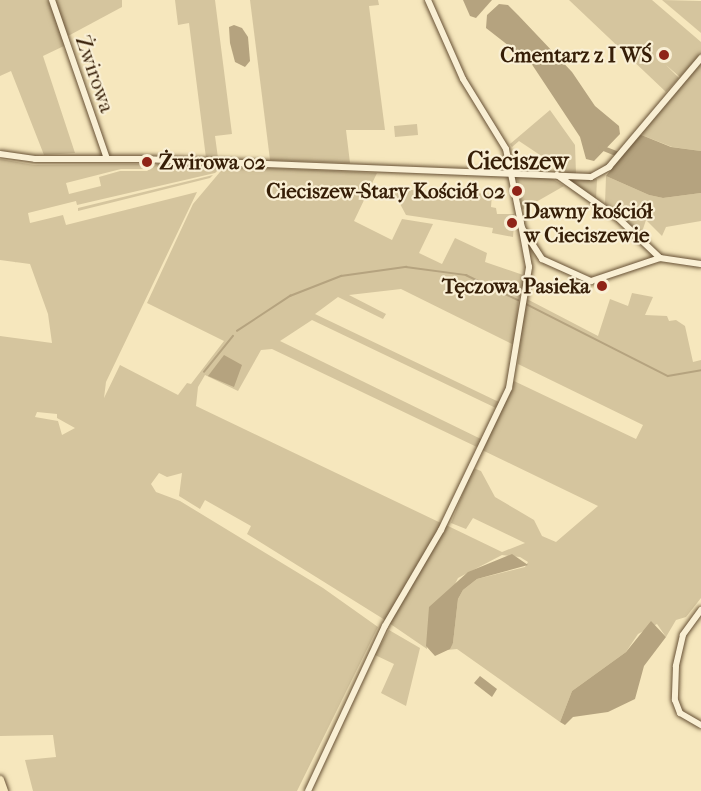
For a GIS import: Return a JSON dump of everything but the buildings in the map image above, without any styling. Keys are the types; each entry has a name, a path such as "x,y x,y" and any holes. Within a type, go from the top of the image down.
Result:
{"main road":[{"path":"0,780 4,791"}],"street":[{"name":"Żwirowa","path":"52,0 107,159"},
{"path":"308,791 385,626 441,530 509,388 529,267 506,148 467,87 428,0"},
{"path":"0,154 35,159 107,159 591,177 609,166 701,58"},
{"path":"557,175 618,218 660,258"},
{"path":"520,219 542,259 583,279 601,280 660,258 701,264"},
{"path":"701,610 683,635 676,666 675,700 680,713 701,725"}],"shaded area":[{"path":"0,0 48,0 66,45 43,56 75,153 44,155 11,71 0,76"},
{"path":"55,0 122,0 122,7 68,36"},
{"path":"175,0 215,0 232,134 215,136 218,158 206,158 189,23 178,25"},
{"path":"250,0 378,0 379,5 369,6 385,130 346,130 350,163 270,160"},
{"path":"463,0 492,0 476,18 470,16"},
{"path":"569,0 652,0 701,42 701,54 680,77 666,65 679,78 666,92"},
{"path":"662,0 701,1 701,33"},
{"path":"499,4 508,5 518,15 572,72 595,106 619,126 620,134 594,161 586,159 580,137 531,63 486,28 487,15"},
{"path":"234,25 242,28 248,37 250,61 245,67 235,62 230,43 229,27"},
{"path":"701,63 701,151 672,147 639,134"},
{"path":"550,110 575,145 576,174 567,173 519,141 512,147 510,144"},
{"path":"417,124 418,135 395,137 394,126"},
{"path":"639,134 671,147 701,151 701,193 663,198 649,195 606,176"},
{"path":"0,159 34,165 152,164 145,169 121,169 66,183 69,194 101,186 99,177 120,171 147,171 157,164 222,166 215,173 77,205 76,201 28,213 30,223 63,215 66,225 197,192 106,382 104,398 120,365 178,395 187,383 191,384 224,341 147,303 193,204 225,166 377,173 354,221 392,240 402,219 433,224 419,253 442,264 455,238 487,253 485,262 526,276 518,303 516,346 401,289 349,295 386,314 383,319 338,297 315,314 501,403 498,409 312,320 280,341 483,440 479,448 272,349 261,350 238,391 205,375 198,387 196,406 443,524 385,620 247,534 251,526 205,500 200,509 179,496 182,473 167,477 159,473 151,484 156,492 180,501 323,588 378,627 297,791 33,791 25,760 56,757 53,735 0,736 0,336 52,343 48,314 30,264 0,260","holes":["37,412 57,414 57,418 75,428 62,435 58,421 35,417"]},
{"path":"213,175 210,178 78,211 78,208"},
{"path":"517,176 551,178 564,186 522,210"},
{"path":"606,176 649,195 663,198 701,193 701,221 666,227 662,236 646,220 641,235 626,221 636,214 631,208 613,209 605,204"},
{"path":"564,178 597,179 596,200"},
{"path":"392,189 492,194 491,207 496,208 497,214 514,214 514,225 505,225 514,226 513,237 492,233 493,228 406,215"},
{"path":"632,293 653,297 645,315 667,316 669,321 676,320 685,326 693,362 701,360 701,598 686,617 676,620 666,637 657,624 638,634 626,652 572,691 560,722 457,649 447,650 453,643 458,599 463,590 477,579 525,567 528,562 520,557 502,555 458,578 427,641 427,649 389,623 446,525 502,552 525,543 473,518 466,529 451,523 473,468 481,471 495,497 534,520 542,536 556,542 598,506 482,450 514,381 636,439 643,425 518,364 525,298 598,336 610,299 628,306"},
{"path":"224,355 242,365 234,387 208,376"},
{"path":"512,554 528,565 477,579 463,590 458,599 453,643 450,649 435,656 426,646 429,607 468,572"},
{"path":"651,621 666,637 644,666 635,699 608,712 573,717 565,725 560,722 572,691 626,652"},
{"path":"389,630 420,648 406,706 381,693 394,664 375,655"},
{"path":"480,676 497,689 492,697 474,683"}],"waterway":[{"path":"601,147 621,155"},
{"path":"237,331 290,296 341,276 406,267 466,275 518,300"},
{"path":"526,304 668,376 701,370"},
{"path":"204,372 233,336"}],"place":[{"name":"Cmentarz z I WŚ","path":"664,55"},
{"name":"Żwirowa 02","path":"147,162"},
{"name":"Cieciszew-Stary Kościół 02","path":"517,191"},
{"name":"Dawny kościół w Cieciszewie","path":"512,223"},
{"name":"Tęczowa Pasieka","path":"602,286"}],"district":[{"name":"Cieciszew","path":"518,162"}]}
